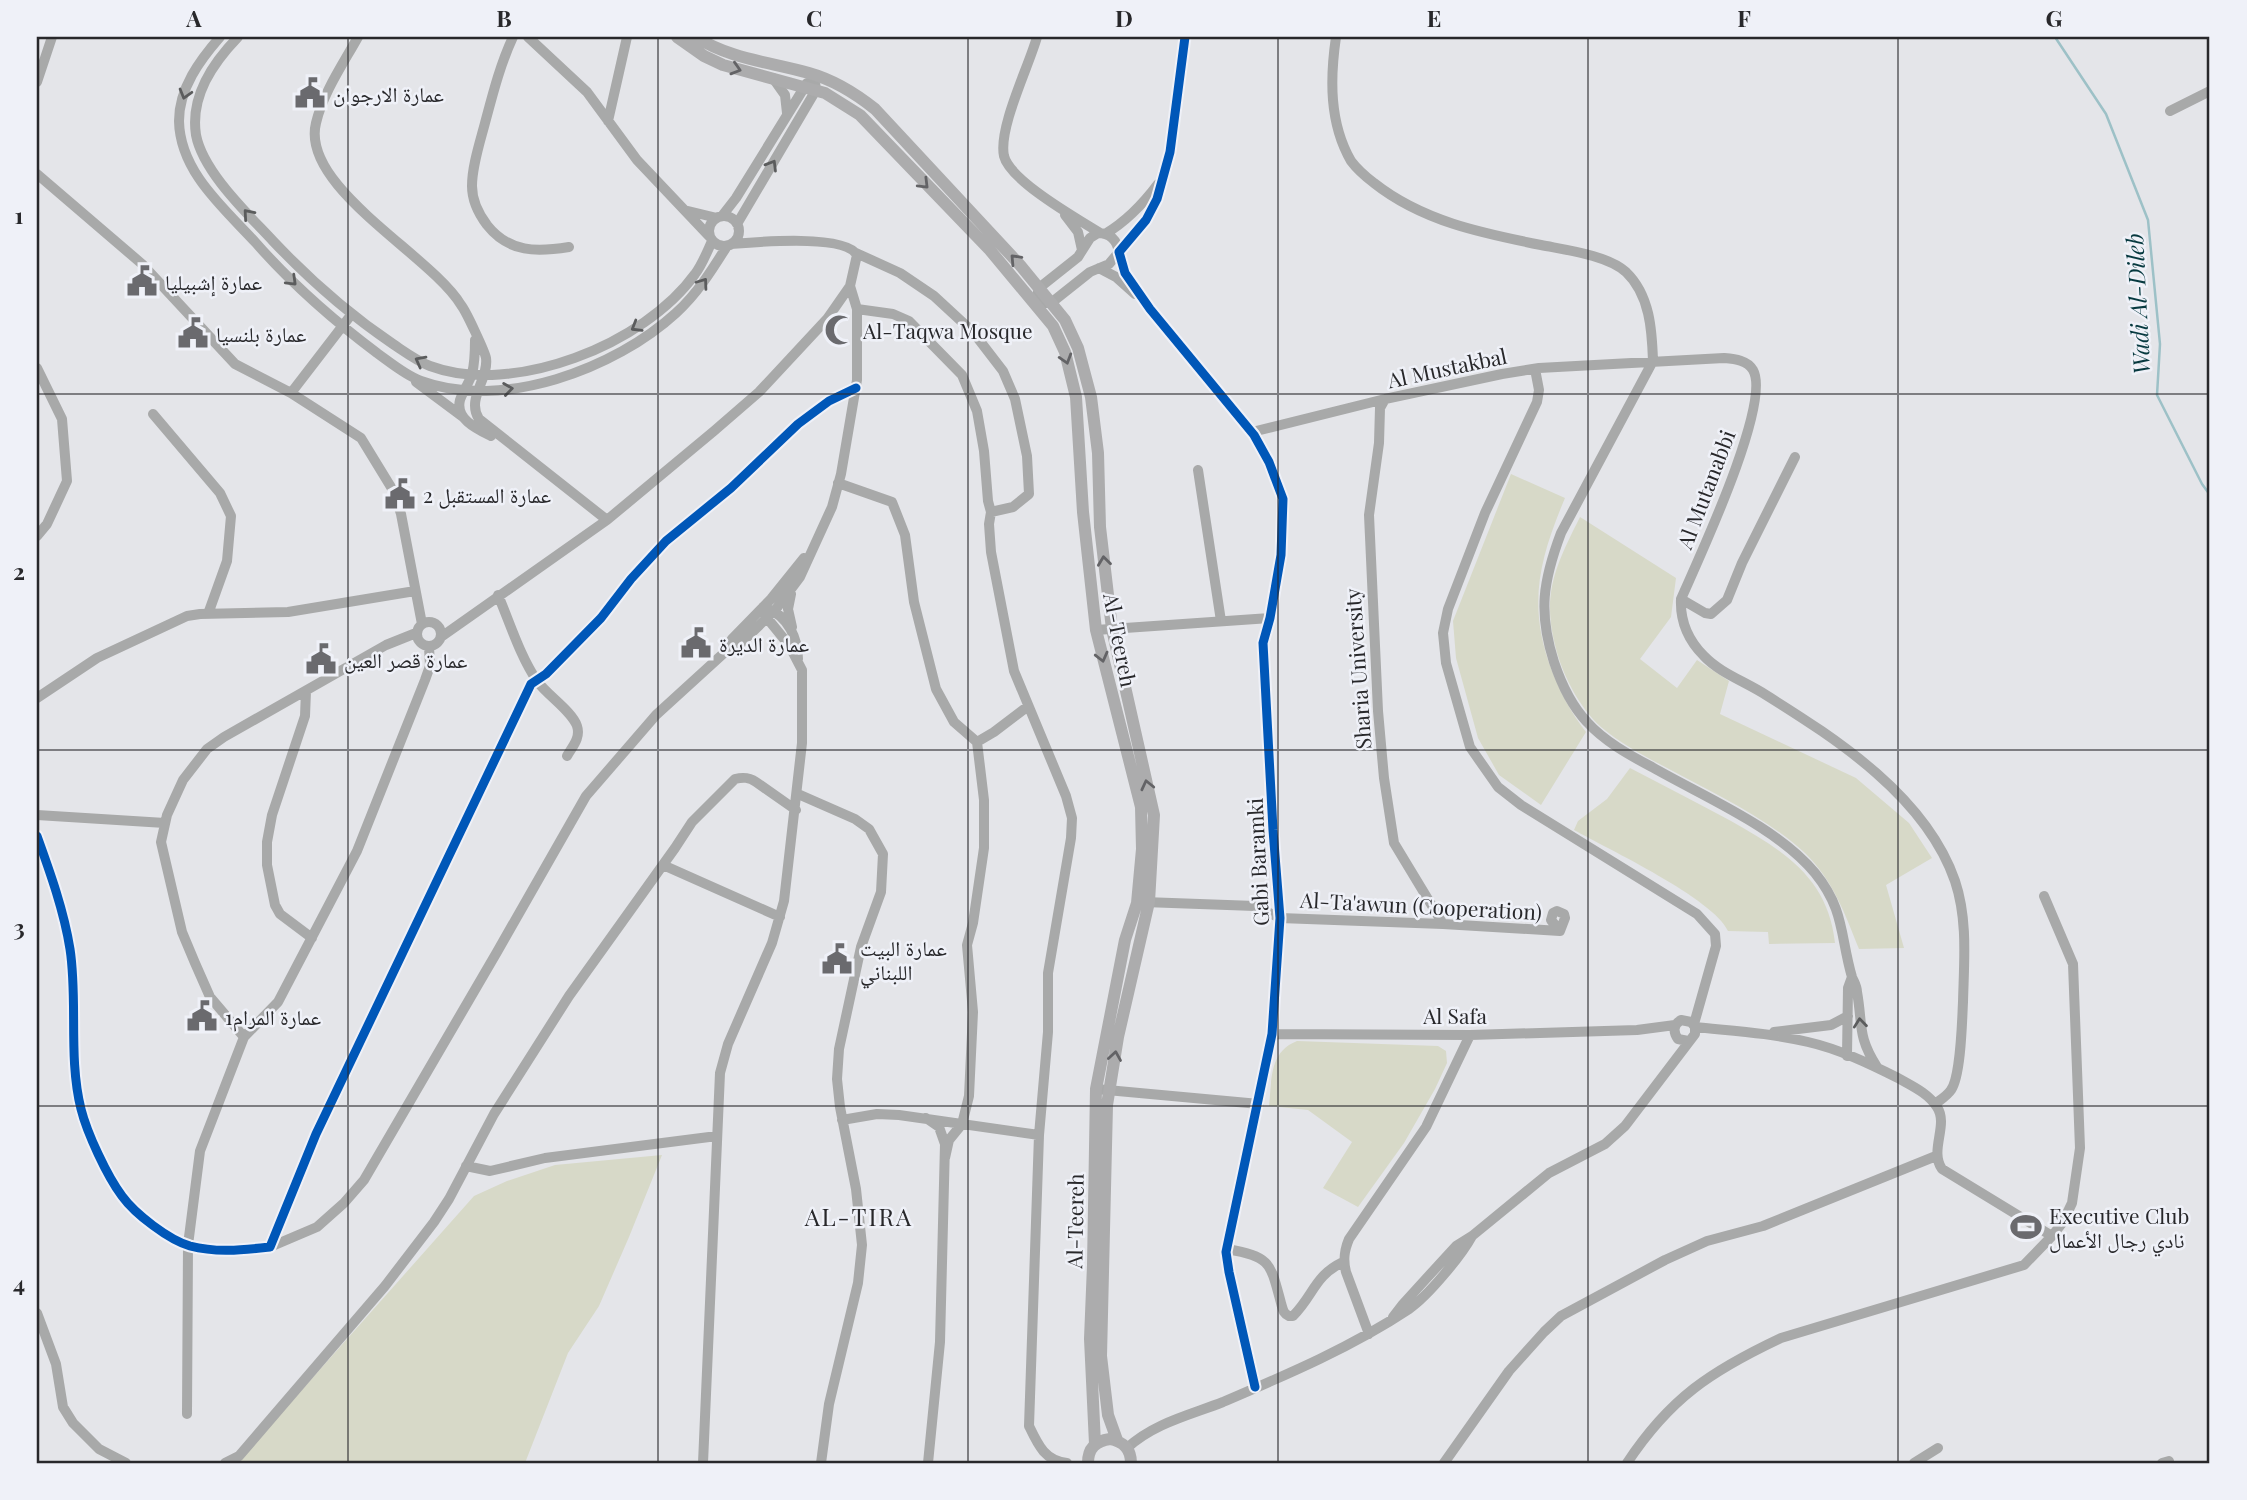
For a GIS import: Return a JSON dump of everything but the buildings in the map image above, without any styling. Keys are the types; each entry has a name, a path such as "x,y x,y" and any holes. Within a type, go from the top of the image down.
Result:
{"main road":[{"name":"Al-Teereh","path":"677,37 704,56 723,65 810,88 842,102 860,115 989,249 1053,326 1065,352 1076,397 1083,512 1096,630 1141,807 1143,902 1125,940 1096,1089 1090,1339 1095,1444"},
{"name":"Al-Teereh","path":"696,37 716,49 743,58 814,75 857,95 875,109 1039,288 1065,320 1078,348 1091,397 1098,453 1100,527 1112,629 1154,815 1143,902 1118,1037 1106,1132 1101,1356 1108,1415 1131,1463"},
{"path":"1088,1463 1089,1452 1102,1440 1122,1444"}],"street":[{"path":"37,82 52,37"},
{"path":"220,37 187,85 179,120 185,153 204,185 266,255 316,304 480,430 510,445"},
{"path":"238,37 214,67 200,93 195,120 200,149 209,167 288,256 351,315 429,366 471,375 503,375 567,360 597,349 643,323 697,272 710,239 710,224 736,198 787,113 810,88"},
{"path":"358,37 322,104 315,124 316,152 332,178 461,303 486,359 475,414 485,425 607,520"},
{"path":"513,37 500,64 483,130 472,182 473,199 482,218 503,242 530,250 569,247"},
{"path":"528,37 587,92 637,160 717,245 768,241 836,243 850,247 856,253 900,273 934,296 974,332 1003,370 1015,399 1027,456 1029,494 1013,507 991,512"},
{"path":"608,121 627,37"},
{"path":"1037,37 1007,127 1004,156 1014,172 1057,207 1116,242 1125,272 1150,309"},
{"path":"1162,178 1144,203 1116,227 1090,239 1077,257 1039,288 1035,303 1051,303 1090,272 1113,261 1152,211 1170,152 1185,37"},
{"path":"1336,37 1332,76 1334,114 1352,161 1365,176 1416,211 1437,220 1575,252 1610,263 1634,281 1648,310 1653,361 1567,522 1550,563 1543,602 1551,651 1558,673 1578,711 1607,739 1638,760 1775,836 1816,874 1831,896 1841,920 1852,977 1857,989 1864,1044 1877,1067"},
{"path":"402,371 421,381 466,390 513,388 558,378 601,362 654,332 695,295 738,236 738,226 810,88 814,75"},
{"path":"773,78 783,90 787,113"},
{"path":"2170,111 2210,92"},
{"path":"37,174 142,264 236,364 291,393 353,431 370,451 394,492 401,514 415,590 421,644 429,647 437,644 441,637 498,595 607,520 759,391 827,319 849,286 857,261 856,253"},
{"path":"1057,207 1078,232 1082,250"},
{"path":"681,208 697,214 731,218 738,226 768,241"},
{"path":"1099,268 1116,277 1150,309"},
{"path":"703,1463 720,1073 728,1044 772,943 790,864 802,743 802,670 788,609 792,591 832,507 856,388 857,309 849,286"},
{"path":"857,309 893,314 909,321 962,375 977,411 984,451 991,512 991,552 1003,605 1007,642 1017,682 1066,796 1072,818 1048,973 1048,1032 1039,1135 1029,1426 1040,1449 1052,1459 1068,1463"},
{"name":"Gabi Baramki","path":"1150,309 1252,432 1269,462 1283,499 1281,555 1263,643 1280,918 1272,1034 1227,1249"},
{"path":"291,393 351,315"},
{"path":"463,417 460,404 471,375 475,336"},
{"name":"Al Mutanabbi","path":"1653,361 1734,359 1748,364 1756,377 1749,426 1737,467 1682,599"},
{"name":"Al Mustakbal","path":"1252,432 1502,374 1535,369 1653,361"},
{"path":"37,368 62,419 67,481 47,524 37,536"},
{"path":"1122,1444 1182,1416 1222,1402 1369,1334 1393,1318 1402,1304 1456,1246 1549,1173 1605,1143 1634,1116 1665,1074 1712,966 1716,946 1714,934 1697,914 1521,805 1498,787 1470,747 1446,663 1443,633 1448,609 1485,513 1532,416 1539,390 1535,369"},
{"path":"270,1247 316,1134 526,691 601,618 631,579 666,541 731,488 798,425 829,401 856,388"},
{"name":"Sharia University","path":"1385,399 1380,408 1379,443 1369,515 1378,711 1384,778 1394,843 1443,923"},
{"path":"153,414 220,493 231,516 227,561 208,614"},
{"path":"1795,457 1742,563 1727,600 1711,614 1682,599 1681,611 1686,630 1707,659 1821,729 1853,754 1925,822 1955,879 1964,912 1962,1027 1955,1081 1947,1095 1935,1104 1941,1119 1937,1162 1948,1175 2052,1236"},
{"path":"1198,470 1221,621"},
{"path":"838,483 892,502 905,535 914,602 936,689 954,722 977,742 984,800 984,848 973,923 967,945 973,1012 968,1096 962,1124 949,1140 945,1158"},
{"path":"724,653 732,639 763,607 813,546"},
{"path":"37,698 97,658 187,616 288,612 415,590"},
{"path":"37,836 50,871 70,948 81,1109 96,1147 122,1196 143,1219 188,1245 225,1252 270,1247 317,1227 344,1203 364,1180 586,796 656,715 724,653 750,635 792,591"},
{"path":"498,595 537,679 578,727 577,740 567,756"},
{"path":"763,607 796,637"},
{"path":"770,615 798,659"},
{"path":"1096,630 1270,618"},
{"path":"244,1037 210,997 182,932 161,842 165,823 183,780 207,749 224,737 419,629 427,622 440,629 441,637"},
{"path":"750,635 763,630 782,637"},
{"path":"187,1414 188,1245 200,1151 244,1037 278,1002 356,851 425,680 430,666 429,647"},
{"path":"306,691 305,716 272,815 267,842 267,865 272,896 281,915 312,938"},
{"path":"977,742 1027,707"},
{"path":"225,1463 239,1456 385,1286 434,1222 494,1114 569,996 692,822 735,779 749,778 796,810"},
{"path":"798,794 855,819 869,829 883,854 881,892 861,947 839,1049 838,1079 842,1120 856,1189 862,1245 858,1283 829,1404 821,1463"},
{"path":"37,815 165,823"},
{"path":"663,865 780,917"},
{"path":"1627,1463 1661,1416 1683,1396 1746,1354 1781,1338 2024,1265 2063,1222 2072,1203 2080,1149 2073,964 2044,896"},
{"name":"Al-Ta'awun (Cooperation)","path":"1143,902 1255,906 1280,918 1443,923 1560,931"},
{"path":"1847,1056 1848,988 1852,977"},
{"path":"1758,1034 1831,1025 1848,1016"},
{"name":"Al Safa","path":"1272,1034 1470,1035 1637,1030 1740,1031 1810,1042 1877,1067 1920,1090 1935,1104"},
{"path":"1369,1334 1343,1262 1349,1239 1426,1126 1470,1035"},
{"path":"1096,1089 1259,1104"},
{"path":"842,1120 877,1114 926,1118 1039,1135"},
{"path":"926,1118 939,1127 943,1135 945,1158 940,1342 929,1463"},
{"path":"466,1166 490,1171 545,1158 717,1136"},
{"path":"1444,1463 1509,1371 1561,1316 1665,1260 1707,1241 1763,1226 1936,1156"},
{"path":"1255,1387 1229,1272 1227,1249 1248,1253 1268,1263 1283,1311 1289,1316 1299,1310 1328,1269 1343,1262"},
{"path":"37,1313 56,1364 64,1407 73,1423 99,1449 126,1463"},
{"path":"1914,1463 1938,1448"}],"green space":[{"path":"1511,474 1565,498 1548,542 1539,583 1538,604 1544,647 1555,679 1586,732 1541,805 1499,775 1478,738 1456,658 1453,621"},
{"path":"1580,517 1676,578 1671,617 1640,659 1677,688 1697,660 1729,681 1720,714 1856,778 1909,823 1932,858 1886,885 1904,948 1859,949 1831,886 1805,853 1758,818 1625,745 1588,713 1562,668 1550,619 1552,585 1556,570"},
{"path":"1630,768 1731,821 1785,856 1813,884 1823,901 1831,920 1835,943 1769,944 1768,932 1728,931 1719,918 1682,890 1574,830 1578,821 1607,799"},
{"path":"1297,1041 1438,1046 1446,1051 1447,1063 1435,1089 1404,1143 1358,1207 1323,1188 1352,1142 1308,1110 1269,1106 1277,1059 1281,1052"},
{"path":"662,1155 599,1306 568,1353 525,1463 237,1463 474,1196 507,1181 555,1165"}],"waterway":[{"name":"Wadi Al-Dileb","path":"2055,37 2106,114 2148,220 2160,344 2157,395 2210,495"}],"cycle path":[{"path":"1185,37 1170,152 1157,199 1146,220 1119,252 1125,273 1150,309 1254,435 1269,462 1283,499 1281,555 1263,643 1280,918 1272,1034 1226,1252 1255,1387"},
{"path":"37,836 52,878 70,949 75,1069 81,1109 110,1177 135,1211 153,1226 182,1243 220,1250 270,1247 316,1134 531,684 546,674 601,618 631,579 666,541 731,488 798,424 829,401 856,388"}],"place":[{"name":"عمارة الارجوان","path":"310,93"},
{"name":"عمارة إشبيليا","path":"142,281"},
{"name":"Al-Taqwa Mosque","path":"840,330"},
{"name":"عمارة بلنسيا","path":"193,333"},
{"name":"عمارة المستقبل 2","path":"400,494"},
{"name":"عمارة الديرة","path":"696,643"},
{"name":"عمارة قصر العين","path":"321,659"},
{"name":"عمارة البيت اللبناني","path":"837,959"},
{"name":"عمارة المرام1","path":"202,1016"},
{"name":"Executive Club نادي رجال الأعمال","path":"2026,1227"}],"district":[{"name":"AL-TIRA","path":"859,1216"}]}
